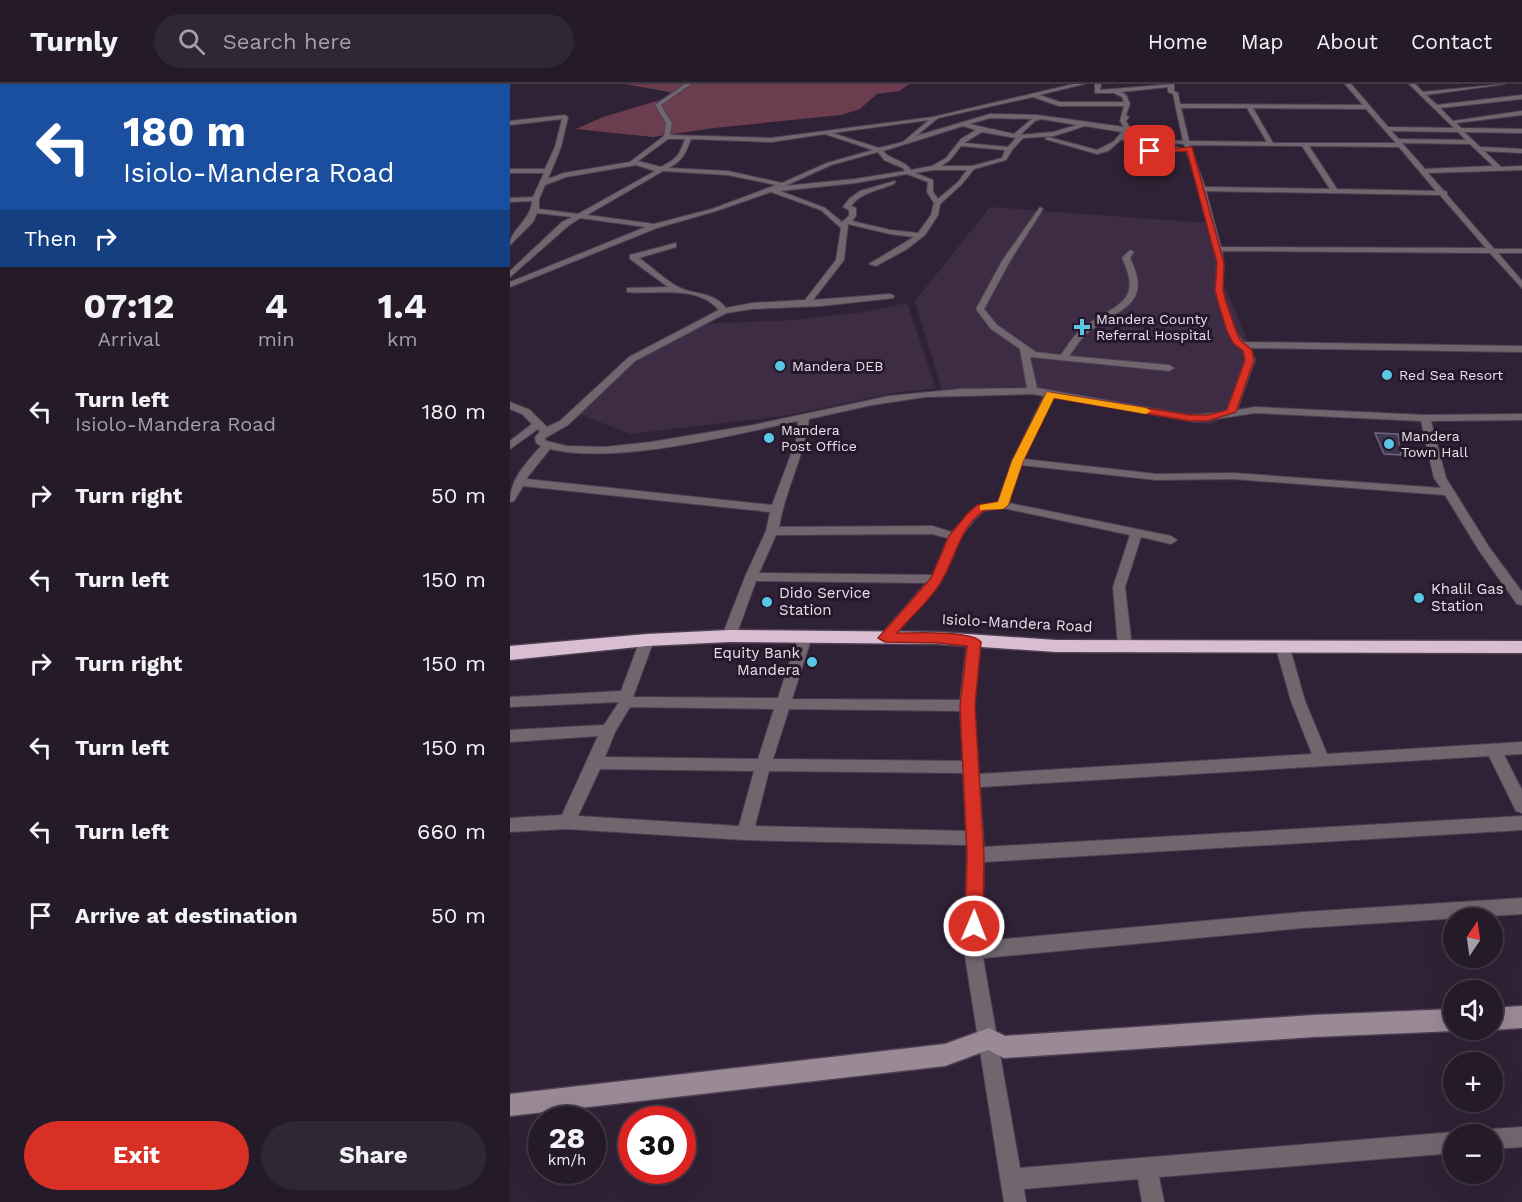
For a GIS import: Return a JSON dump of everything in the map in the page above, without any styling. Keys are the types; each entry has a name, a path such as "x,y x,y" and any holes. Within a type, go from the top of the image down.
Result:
{"highway":[{"name":"Isiolo-Mandera Road","path":"510,653 647,640 729,636 938,638 1056,646 1283,648 1417,645 1522,648"}],"main road":[{"path":"1503,1018 1522,1017"},
{"path":"510,1105 945,1055 989,1039 1004,1047 1302,1027 1443,1021"}],"street":[{"path":"667,137 669,123 658,105 688,84"},
{"path":"635,163 633,161 667,137 771,140 826,133 934,117 1081,84"},
{"path":"1098,84 1097,92 1149,86"},
{"path":"1136,84 1170,87 1175,93 1221,263 1219,290 1222,302 1232,331 1237,341 1243,345 1250,360 1231,412"},
{"path":"1348,84 1522,286"},
{"path":"1412,84 1498,168 1492,170"},
{"path":"1421,94 1502,84"},
{"path":"1484,85 1494,90"},
{"path":"1115,91 1124,96 1170,87"},
{"path":"1502,94 1522,104"},
{"path":"1030,95 1059,104 1127,104"},
{"path":"934,117 981,130 1063,141 1088,152 1102,153 1112,147 1127,128 1123,121 1126,117 1123,116 1127,104 1124,96"},
{"path":"1435,107 1522,97"},
{"path":"1074,121 1084,113 1086,103"},
{"path":"1178,106 1370,107"},
{"path":"1249,106 1271,144"},
{"path":"1452,122 1522,113"},
{"path":"773,190 780,184 829,164 990,116 1038,117 1074,121 1187,143"},
{"path":"510,123 565,117 558,147 536,200 535,211 531,220 510,243"},
{"path":"909,140 934,117"},
{"path":"1016,135 1038,117"},
{"path":"1491,117 1504,127 1510,139"},
{"path":"982,119 1027,126"},
{"path":"1504,127 1514,123"},
{"path":"1037,138 1085,124"},
{"path":"1389,129 1504,127 1521,130"},
{"path":"934,168 948,159 960,144 981,130"},
{"path":"826,133 879,150 886,159 906,167 909,173 931,181 930,192 937,203"},
{"path":"510,285 654,226 714,210 773,190 855,181 934,168 972,168 1004,159 1009,149 1020,138 1016,135"},
{"path":"510,275 558,229 677,161 686,149 689,138"},
{"path":"1120,138 1187,143 1271,144 1522,139"},
{"path":"1143,159 1158,141"},
{"path":"1152,151 1187,143"},
{"path":"960,144 1009,149"},
{"path":"1304,144 1335,191"},
{"path":"1479,149 1522,151"},
{"path":"544,183 564,175 635,163 661,170 728,173 780,184"},
{"path":"873,264 909,245 920,236 934,219 937,203 960,183 972,168"},
{"path":"1425,171 1522,168"},
{"path":"510,171 547,171"},
{"path":"807,302 840,264 843,254 842,235 853,211 853,208 846,207 849,201 860,192 892,184 899,173"},
{"path":"1202,189 1444,193"},
{"path":"773,190 823,209 838,224 920,236"},
{"path":"510,200 536,200"},
{"path":"1040,209 989,283 980,309 994,327 1034,355 1169,368"},
{"path":"535,211 577,217 593,216 654,226"},
{"path":"674,245 633,257 679,291"},
{"path":"1217,249 1522,251"},
{"path":"1064,357 1086,329 1111,315 1129,300 1136,286 1133,270 1126,258 1130,252"},
{"path":"630,291 679,291 711,299 722,306 724,311"},
{"path":"510,446 541,428 564,423 632,359 724,311 752,306 821,303 890,296"},
{"path":"1243,345 1522,349"},
{"path":"1024,348 1032,390"},
{"path":"511,406 526,412 541,428 541,443 569,450 630,447 931,394 1032,390 1190,418 1208,418 1231,412 1274,410 1425,418 1522,417"},
{"path":"1003,505 1017,461 1050,394"},
{"path":"729,636 751,577 772,531 776,509 801,441 804,418"},
{"path":"1425,418 1440,478 1484,549 1522,601"},
{"path":"510,499 525,472 547,446"},
{"path":"1017,461 1156,477 1233,476 1449,492"},
{"path":"520,482 776,509"},
{"path":"885,638 936,579 955,536 981,507 1003,505 1171,540"},
{"path":"772,531 933,530 955,536"},
{"path":"1125,646 1119,587 1136,534"},
{"path":"751,577 936,579"},
{"path":"745,832 763,766 805,637"},
{"path":"567,822 596,763 608,730 626,699 647,640"},
{"path":"974,642 967,706 975,847 973,950 1015,1202"},
{"path":"1283,648 1298,701 1321,758"},
{"path":"510,702 626,699 967,706"},
{"path":"510,736 608,730"},
{"path":"596,763 763,766 971,774 1522,748"},
{"path":"1494,750 1522,806"},
{"path":"510,825 567,822 975,847 1522,824"},
{"path":"973,950 1303,920 1522,906"},
{"path":"1503,1138 1522,1137"},
{"path":"1012,1179 1443,1143"},
{"path":"1147,1168 1153,1202"}],"shaded area":[{"path":"625,84 910,84 899,91 877,94 860,109 841,115 714,128 653,137 576,129 603,117 680,94"},
{"name":"Mandera County Referral Hospital","path":"990,207 1206,223 1225,287 1252,352 1227,417 1208,425 1033,394 1014,386 942,391 915,301"},
{"name":"Mandera DEB","path":"907,303 936,388 893,393 783,416 630,434 579,414 611,381 649,352 708,324 793,320 865,312"}],"building":[{"name":"Mandera Town Hall","path":"1375,433 1398,434 1401,455 1384,454"}],"slow traffic":[{"path":"984,507 1003,505 1017,461 1050,394 1146,411"}],"place":[{"name":"Mandera County Referral Hospital","path":"1082,327"},
{"name":"Mandera DEB","path":"780,366"},
{"name":"Red Sea Resort","path":"1387,375"},
{"name":"Mandera Post Office","path":"769,438"},
{"name":"Mandera Town Hall","path":"1389,444"},
{"name":"Khalil Gas Station","path":"1419,598"},
{"name":"Dido Service Station","path":"767,602"},
{"name":"Equity Bank Mandera","path":"812,662"}],"route":[{"path":"974,926 975,855 967,706 974,642 938,638 885,638 936,579 943,569 955,536 971,517 981,507 1003,505 1017,461 1050,394 1122,408 1200,419 1231,412 1250,360 1247,350 1237,341 1232,331 1222,302 1219,290 1221,263 1190,149 1150,151"}]}
